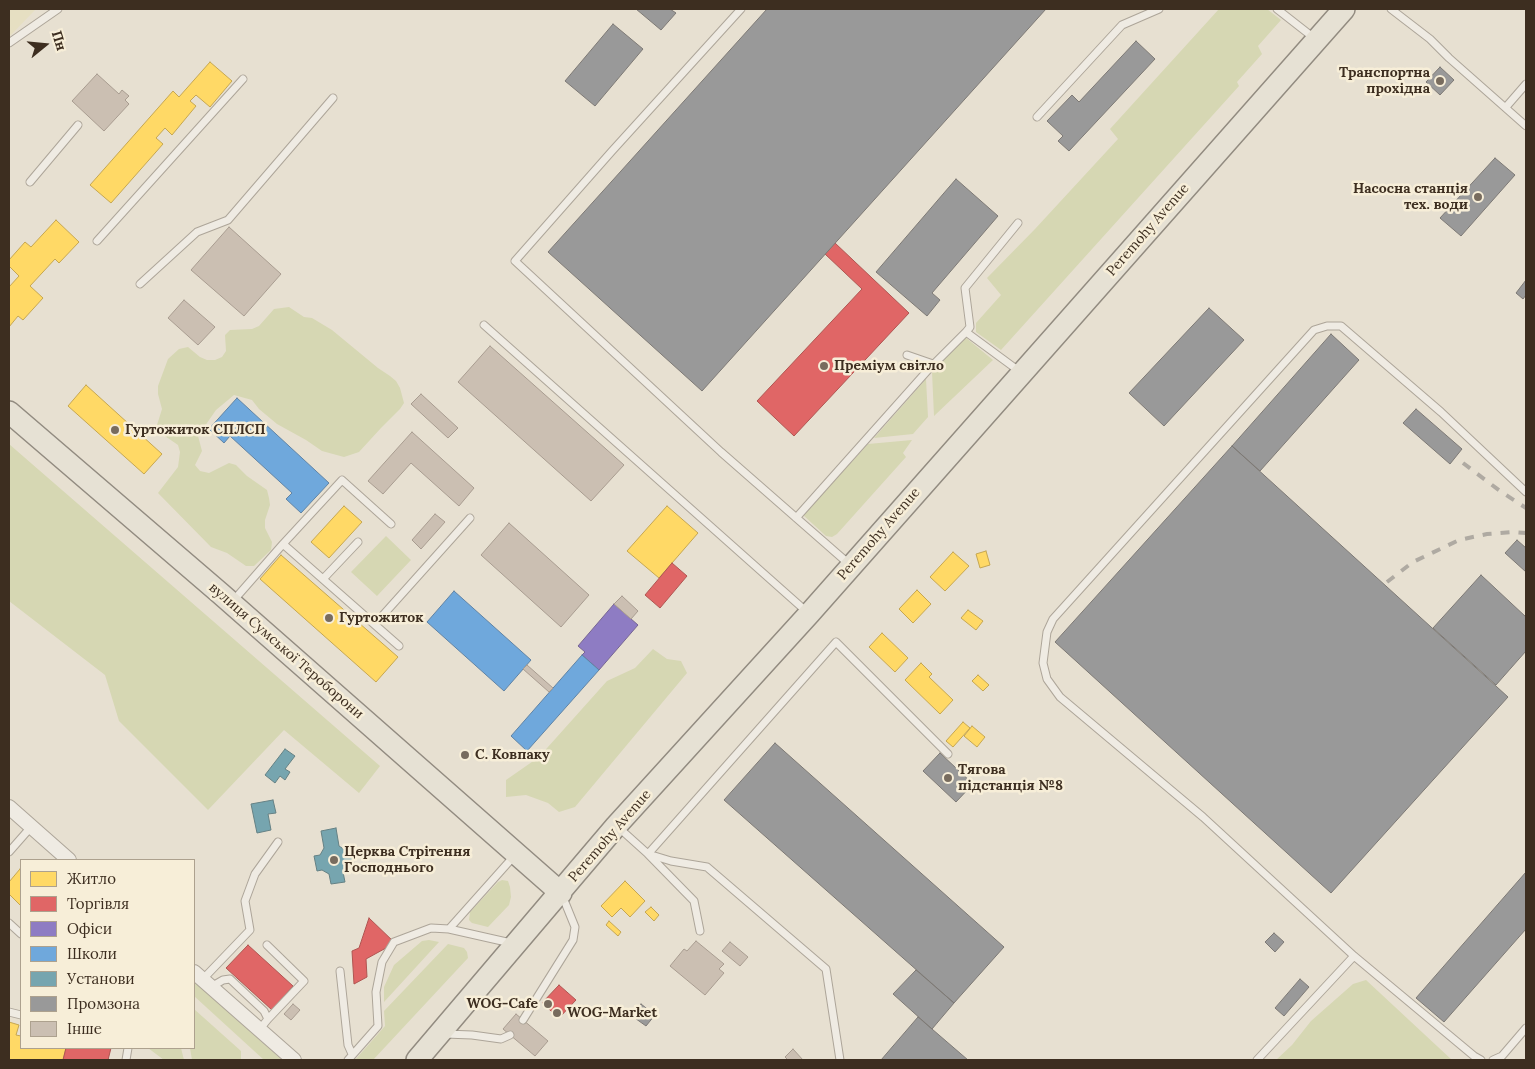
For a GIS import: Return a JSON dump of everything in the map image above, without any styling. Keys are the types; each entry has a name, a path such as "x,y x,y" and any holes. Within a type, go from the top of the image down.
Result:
{"main road":[{"name":"Peremohy Avenue","path":"417,1060 561,893 616,826 809,614 1344,9"},
{"name":"вулиця Сумської Тероборони","path":"9,412 231,603 561,893"}],"street":[{"path":"9,807 68,859"},
{"path":"203,979 264,1024 294,1060"}],"lane":[{"path":"9,43 58,9"},
{"path":"742,9 612,151 516,261 721,452 852,565"},
{"path":"1037,116 1122,25 1159,9"},
{"path":"1276,9 1316,40"},
{"path":"1392,9 1430,39 1526,126"},
{"path":"97,241 243,79"},
{"path":"1506,108 1526,84"},
{"path":"140,284 197,232 228,220 333,98"},
{"path":"30,182 78,125"},
{"path":"796,518 933,364 970,327 964,288 1018,223"},
{"path":"484,325 809,614"},
{"path":"1481,1060 1354,956 1203,817 1060,697 1048,679 1043,663 1047,632 1053,619 1314,330 1327,326 1341,326 1441,412 1526,492"},
{"path":"966,332 1021,373"},
{"path":"907,355 933,364"},
{"path":"231,603 342,480 391,524"},
{"path":"375,624 470,518"},
{"path":"323,579 358,542"},
{"path":"284,544 399,646"},
{"path":"648,854 836,642 948,754"},
{"path":"616,826 648,854 694,901 700,931"},
{"path":"9,852 31,828"},
{"path":"203,979 250,930 245,901 255,874 278,842"},
{"path":"449,930 517,853"},
{"path":"648,854 706,868 826,969 840,1060"},
{"path":"523,1020 573,940 575,927 561,893"},
{"path":"9,923 20,933"},
{"path":"350,1057 378,1026 376,992 382,962 394,942 430,928 517,944"},
{"path":"264,1024 304,981 267,945"},
{"path":"1257,1060 1354,956"},
{"path":"340,971 350,1057"},
{"path":"1493,1060 1502,1056 1526,1028"},
{"path":"439,1034 472,1035 500,1039 510,1035"}],"shaded area":[{"path":"9,9 36,9 9,37"}],"green space":[{"path":"1219,9 1267,9 1281,20 1258,46 1262,54 1237,82 1239,86 1001,350 976,332 976,323 1001,295 987,278 1118,139 1110,129"},
{"path":"289,307 304,317 312,318 332,330 396,381 404,403 359,452 344,457 322,451 277,424 259,409 252,400 234,395 216,410 198,436 202,451 195,465 200,471 209,473 229,463 236,465 247,476 267,490 269,498 270,505 265,520 265,528 272,542 271,550 254,566 246,566 227,553 211,547 158,493 178,467 180,452 178,445 159,432 157,425 162,409 158,386 168,359 179,349 188,347 200,357 207,360 215,360 222,357 226,351 225,335 230,330 252,329 259,326 274,309"},
{"path":"965,337 993,360 934,416 932,372"},
{"path":"926,379 928,417 913,434 874,438"},
{"path":"912,440 903,453 906,457 837,534 832,537 826,536 803,515 868,444"},
{"path":"9,444 380,766 359,793 284,730 208,810 119,721 105,675 9,601"},
{"path":"386,536 411,560 377,596 351,572"},
{"path":"653,649 667,659 681,661 687,673 575,807 559,812 548,803 526,795 506,797 506,780 539,757 607,681 635,668"},
{"path":"502,880 508,881 510,887 511,897 509,905 488,927 472,923 469,920 470,912"},
{"path":"422,941 439,942 384,1002 384,987 394,965"},
{"path":"448,944 464,948 468,958 373,1060 355,1060 385,1026 384,1011"},
{"path":"1366,980 1452,1060 1276,1060 1292,1045 1311,1021 1353,984"},
{"path":"195,981 282,1060 264,1060 195,997"},
{"path":"195,1010 241,1051 241,1060 192,1060 190,1049 195,1049"},
{"path":"149,1049 181,1049 184,1060 164,1060"}],"building: Житло":[{"path":"210,62 232,81 210,107 196,95 190,101 196,106 172,135 165,128 156,138 163,144 111,203 90,185 173,91 179,97"},
{"path":"56,220 79,242 59,263 55,259 30,286 43,298 23,320 18,316 9,327 9,287 19,276 9,266 9,260 25,242 31,247"},
{"name":"Гуртожиток СПЛСП","path":"86,385 162,454 144,474 68,406"},
{"path":"344,506 362,522 329,558 311,542"},
{"path":"667,506 698,533 659,578 627,551"},
{"path":"986,551 990,565 980,568 976,554"},
{"path":"953,552 969,566 945,591 930,577"},
{"name":"Гуртожиток","path":"281,555 398,657 376,682 260,579"},
{"path":"917,590 931,604 913,623 899,609"},
{"path":"968,610 983,621 976,630 961,618"},
{"path":"882,633 908,658 895,672 869,647"},
{"path":"921,663 932,674 929,677 953,700 940,714 905,680"},
{"path":"978,675 989,685 983,691 972,681"},
{"path":"963,722 970,728 953,747 946,741"},
{"path":"972,726 985,737 977,747 964,736"},
{"path":"20,869 20,905 9,894 9,882"},
{"path":"625,881 645,901 630,917 621,908 612,917 601,906"},
{"path":"651,907 659,915 654,921 645,912"},
{"path":"609,921 621,932 618,936 606,925"},
{"path":"9,1022 19,1025 16,1035 20,1036 20,1049 66,1049 63,1060 9,1060"}],"building: Торгівля":[{"name":"Преміум світло","path":"835,243 909,313 794,436 757,401 862,289 825,254"},
{"path":"672,563 687,576 660,608 645,595"},
{"path":"369,918 395,943 366,959 367,977 354,984 352,951 359,948"},
{"path":"248,945 293,986 272,1010 226,968"},
{"path":"559,985 576,1000 559,1018 542,1003"},
{"path":"66,1049 111,1049 108,1060 63,1060"}],"building: Офіси":[{"path":"614,604 638,625 599,670 582,655 585,652 578,646"}],"building: Школи":[{"path":"237,398 329,483 301,513 286,499 292,493 230,436 224,443 209,429"},
{"path":"454,591 531,660 504,691 427,622"},
{"path":"582,655 599,670 527,751 511,736"}],"building: Установи":[{"path":"285,749 295,756 285,769 290,772 285,780 280,776 275,783 265,775"},
{"path":"273,800 276,813 268,814 271,830 257,833 251,804"},
{"name":"Церква Стрітення Господнього","path":"336,828 339,846 345,850 351,849 354,864 348,865 343,872 345,882 331,884 329,874 322,870 317,871 314,856 320,855 324,848 321,831"}],"building: Промзона":[{"path":"636,9 670,9 676,13 661,30"},
{"path":"767,9 1046,9 702,391 548,252"},
{"path":"613,24 643,49 595,106 565,81"},
{"path":"1136,41 1155,59 1069,151 1058,141 1063,136 1047,121 1072,95 1079,102"},
{"name":"Транспортна прохідна","path":"1440,67 1454,80 1440,95 1426,82"},
{"name":"Насосна станція тех. води","path":"1495,158 1515,175 1461,236 1440,218"},
{"path":"956,179 998,216 932,293 940,300 927,316 876,272"},
{"path":"1526,280 1526,295 1523,299 1516,293"},
{"path":"1209,308 1244,340 1164,426 1129,393"},
{"path":"1331,334 1359,360 1260,471 1232,446"},
{"path":"1416,409 1462,449 1450,464 1403,423"},
{"path":"1232,446 1508,697 1331,893 1055,642"},
{"path":"1517,540 1526,548 1526,572 1505,553"},
{"path":"1481,575 1526,617 1526,651 1496,685 1433,628"},
{"path":"775,743 1004,947 954,1003 724,800"},
{"name":"Тягова підстанція №8","path":"940,753 973,784 956,802 923,771"},
{"path":"1526,872 1526,929 1444,1022 1416,998"},
{"path":"1274,933 1284,942 1275,952 1265,942"},
{"path":"916,970 954,1003 932,1029 893,994"},
{"path":"1300,979 1309,987 1284,1016 1275,1008"},
{"path":"641,1004 655,1015 646,1026 632,1016"},
{"path":"918,1017 932,1029 968,1060 881,1060"}],"building: Інше":[{"path":"97,74 119,94 122,90 129,96 125,100 129,104 104,131 72,101"},
{"path":"229,227 281,274 244,316 191,270"},
{"path":"184,300 215,327 198,345 168,318"},
{"path":"490,346 624,465 591,501 458,382"},
{"path":"421,394 458,428 448,438 411,404"},
{"path":"412,432 474,488 459,506 411,463 383,494 368,481"},
{"path":"435,514 445,522 421,549 412,540"},
{"path":"509,523 589,595 561,627 481,555"},
{"path":"622,596 638,611 631,619 614,604"},
{"path":"527,665 553,688 549,692 523,669"},
{"path":"696,941 724,964 719,969 724,973 705,995 670,966 684,949 687,951"},
{"path":"730,942 748,957 740,966 722,951"},
{"path":"293,1004 300,1010 291,1020 284,1014"},
{"path":"516,1014 548,1041 535,1056 503,1029"},
{"path":"793,1049 803,1060 788,1060 785,1057"}],"railway":[{"path":"1463,463 1526,508"},
{"path":"1387,582 1413,562 1459,540 1487,534 1526,533"}],"place":[{"name":"Транспортна прохідна","path":"1440,81"},
{"name":"Насосна станція тех. води","path":"1478,197"},
{"name":"Преміум світло","path":"824,366"},
{"name":"Гуртожиток СПЛСП","path":"115,430"},
{"name":"Гуртожиток","path":"329,618"},
{"name":"С. Ковпаку","path":"465,755"},
{"name":"Тягова підстанція №8","path":"948,778"},
{"name":"Церква Стрітення Господнього","path":"334,860"},
{"name":"WOG-Cafe","path":"548,1004"},
{"name":"WOG-Market","path":"557,1013"}]}
